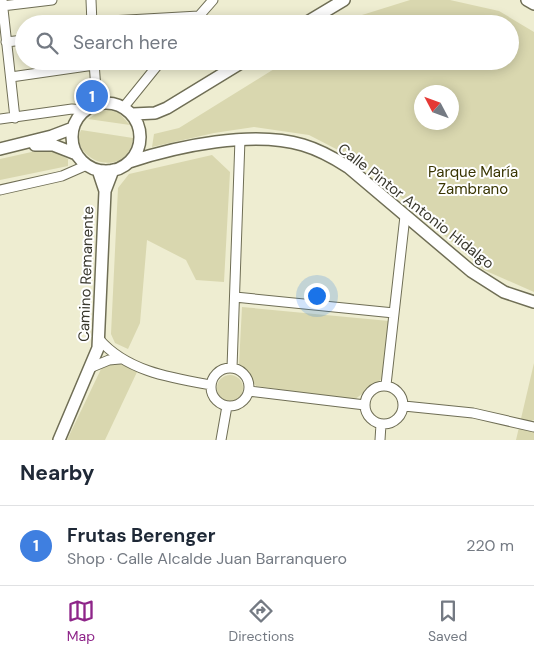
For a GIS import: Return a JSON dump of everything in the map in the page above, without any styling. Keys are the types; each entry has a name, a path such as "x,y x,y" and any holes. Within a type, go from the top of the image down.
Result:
{"street":[{"path":"15,118 2,3 52,0"},
{"path":"91,0 92,15"},
{"path":"200,15 213,0"},
{"path":"319,15 344,0"},
{"path":"527,0 534,4"},
{"path":"6,42 15,41"},
{"path":"11,77 52,70"},
{"path":"95,70 97,104"},
{"path":"128,111 154,70"},
{"path":"76,154 72,137 73,128 84,110 97,104 108,102 128,111 155,113 229,70"},
{"path":"0,119 72,108 84,110"},
{"path":"0,190 92,168 113,170 129,162 139,146 140,134 128,111"},
{"path":"0,149 52,136 73,128"},
{"path":"232,368 240,139"},
{"name":"Calle Pintor Antonio Hidalgo","path":"129,162 150,155 240,139 302,144 330,155 348,167 471,271 504,292 534,302"},
{"path":"18,144 53,145 76,154 92,168"},
{"name":"Camino Remanente","path":"92,168 105,191"},
{"name":"Camino Remanente","path":"59,440 90,372 99,339 105,191 113,170"},
{"path":"386,385 406,216"},
{"path":"235,297 394,314"},
{"path":"99,339 120,359 165,376 210,385"},
{"path":"51,440 90,372 109,360 120,359"},
{"path":"232,368 245,376 249,391 241,403 227,406 214,399 210,385 218,372 232,368"},
{"path":"386,385 399,392 404,406 396,420 381,424 370,417 365,405 371,390 378,386 386,385"},
{"path":"249,391 365,405"},
{"path":"221,440 227,406"},
{"path":"404,406 473,413 534,426"},
{"path":"380,440 381,424"}],"green space":[{"name":"Parque María Zambrano","path":"410,0 450,0 499,11 506,15 362,15"},
{"name":"Parque María Zambrano","path":"519,23 534,32 534,292 484,270 374,174 338,150 309,135 254,127 214,133 152,147 154,134 179,128 272,70 519,70"},
{"path":"109,110 119,113 130,125 88,119 100,111"},
{"path":"81,130 133,138 129,152 121,160 110,163 100,162 90,157 83,150 79,141"},
{"path":"51,150 68,159 68,166 0,180 0,159 36,151"},
{"path":"212,155 230,172 224,282 196,280 186,260 147,240 140,323 128,349 115,343 111,334 118,188 129,174"},
{"path":"242,307 389,321 383,378 354,400 256,386 239,364"},
{"path":"115,361 137,372 105,440 67,440 102,367"},
{"path":"534,363 534,420 530,421 528,428 534,432 534,440 516,440"},
{"path":"230,375 239,379 243,388 239,397 230,401 221,397 217,388 221,379"}],"place":[{"name":"Frutas Berenger","path":"92,96"}]}
